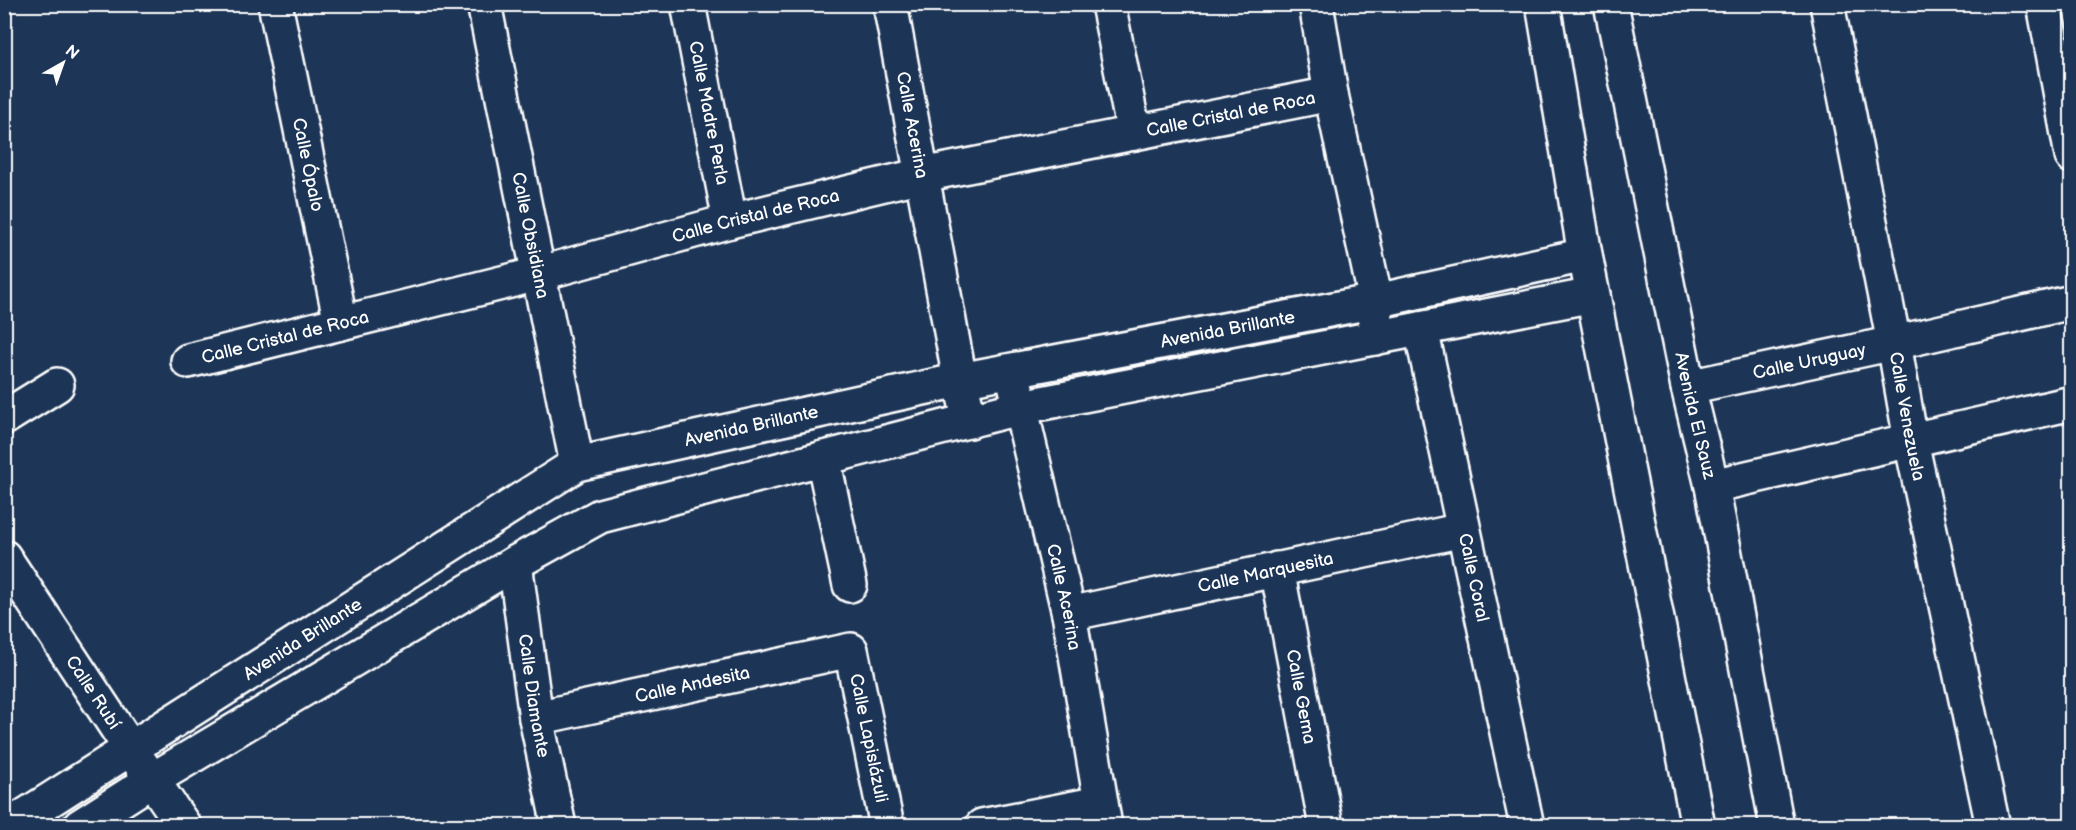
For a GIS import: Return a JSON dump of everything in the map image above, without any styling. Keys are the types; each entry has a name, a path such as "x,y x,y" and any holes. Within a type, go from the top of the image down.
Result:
{"street":[{"name":"Calle Obsidiana","path":"484,4 576,464"},
{"name":"Calle Madre Perla","path":"688,4 730,221"},
{"name":"Calle Acerina","path":"891,4 960,380 970,421"},
{"path":"1108,4 1134,133"},
{"path":"1316,4 1331,94 1376,301 1375,338"},
{"path":"1543,4 1593,295 1698,825"},
{"name":"Avenida El Sauz","path":"1611,4 1688,387 1712,486 1778,825"},
{"name":"Calle Venezuela","path":"1827,4 1894,343 1911,441 1993,825"},
{"path":"2044,4 2072,156"},
{"name":"Calle Ópalo","path":"280,5 341,323"},
{"name":"Calle Cristal de Roca","path":"188,362 538,274 730,221 922,176 1331,94"},
{"name":"Avenida Brillante","path":"9,825 576,464 960,380 1376,301 1586,255"},
{"name":"Avenida Brillante","path":"80,825 515,563 600,516 1022,407 1593,295"},
{"name":"Calle Uruguay","path":"1688,387 2072,302"},
{"name":"Calle Coral","path":"1421,329 1527,825"},
{"name":"Calle Acerina","path":"1012,370 1069,614 1102,814"},
{"path":"4,418 57,385"},
{"path":"1712,486 2072,403"},
{"path":"823,458 850,585"},
{"name":"Calle Marquesita","path":"1069,614 1463,530"},
{"name":"Calle Diamante","path":"515,563 536,718 559,825"},
{"name":"Calle Gema","path":"1276,569 1326,825"},
{"name":"Calle Rubí","path":"10,577 184,825"},
{"name":"Calle Andesita","path":"536,718 851,650"},
{"name":"Calle Lapislázuli","path":"851,650 887,825"},
{"path":"982,825 1102,814"}]}
